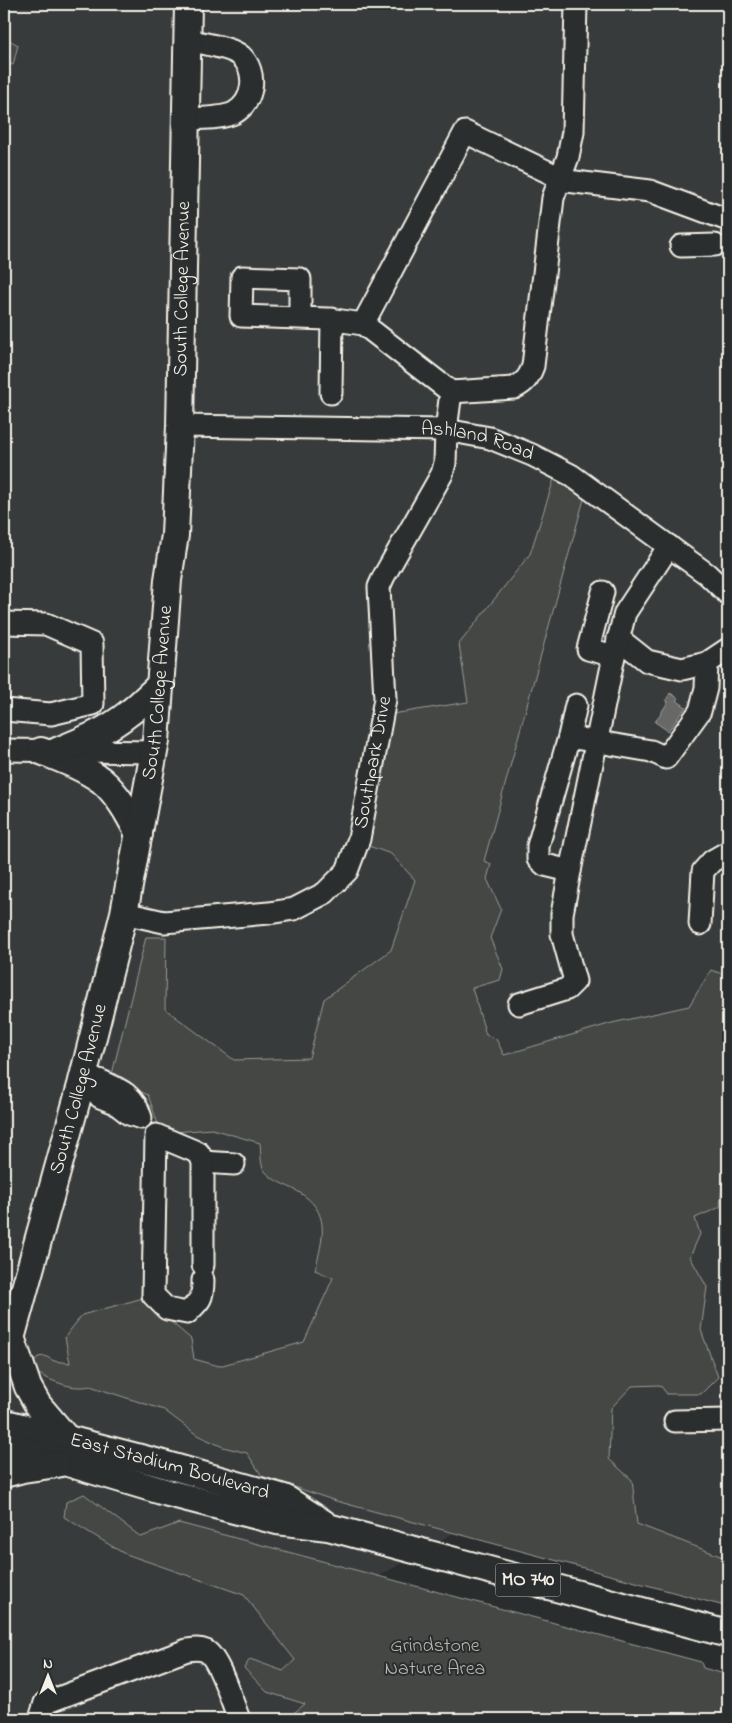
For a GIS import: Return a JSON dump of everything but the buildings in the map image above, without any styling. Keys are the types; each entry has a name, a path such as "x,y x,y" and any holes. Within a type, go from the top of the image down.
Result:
{"main road":[{"name":"South College Avenue","path":"4,1364 8,1341 86,1082 124,913 155,752 168,580 175,535 180,426 189,40 188,4"},
{"path":"49,751 90,738 130,713 161,684"},
{"path":"49,751 101,781 120,801 139,834"},
{"path":"4,1474 24,1469 66,1451 28,1387 8,1341"},
{"name":"East Stadium Boulevard","path":"4,1424 10,1424 66,1451 168,1493 277,1521 328,1526 728,1634"},
{"name":"East Stadium Boulevard","path":"4,1444 66,1451"}],"street":[{"path":"300,318 332,319 363,324 451,392 514,388 523,384 529,377 533,366 553,198 568,157 574,132 576,4"},
{"path":"187,119 233,113 242,106 252,86 252,74 247,63 240,55 189,40"},
{"path":"363,324 465,132 560,179 650,191 728,220"},
{"path":"681,246 719,245"},
{"path":"331,393 332,319"},
{"name":"Southpark Drive","path":"124,913 164,922 294,909 325,893 347,871 359,839 385,699 379,587 442,474 445,463 446,430 451,392"},
{"name":"Ashland Road","path":"180,426 446,430 490,438 532,455 571,475 707,574 728,594"},
{"path":"519,1004 567,989 575,981 562,934 562,914 616,647 625,613 669,546"},
{"path":"603,592 588,649 616,647 647,661 682,670 707,663 728,649"},
{"path":"4,623 46,624 92,644 93,704 51,714 4,710"},
{"path":"569,737 651,751 666,758 700,711 706,688 707,663"},
{"path":"570,871 545,865 538,859 538,846 569,737 576,705"},
{"path":"4,750 155,752"},
{"path":"700,924 704,871 712,861 728,852"},
{"path":"86,1082 100,1097 116,1103 129,1114 141,1118 156,1135 199,1153 203,1162 203,1290 200,1301 187,1313 168,1309 153,1296 156,1135"},
{"path":"203,1162 234,1164"},
{"path":"675,1421 728,1420"},
{"path":"40,1719 45,1703 187,1650 198,1648 208,1652 216,1661 239,1719"}],"shaded area":[{"path":"4,4 728,4 728,1570 476,1520 376,1578 370,1719 4,1719"},
{"path":"670,693 678,698 676,700 686,707 668,731 655,722 668,702 666,700"}],"green space":[{"path":"4,37 18,45 13,65 4,62"},
{"path":"554,479 584,499 484,861 491,864 487,879 501,909 490,938 503,969 500,980 472,988 486,1035 496,1039 504,1055 612,1023 689,1006 711,970 728,976 728,1180 722,1182 720,1207 695,1218 700,1234 690,1257 707,1287 701,1330 718,1377 701,1394 667,1394 660,1385 632,1386 611,1408 609,1459 632,1480 637,1524 728,1559 728,1607 336,1501 262,1476 247,1453 223,1447 197,1435 164,1410 90,1386 77,1387 56,1382 37,1373 33,1364 38,1357 45,1356 54,1361 70,1363 65,1337 82,1315 143,1298 191,1339 194,1359 219,1366 304,1342 333,1278 315,1270 322,1236 320,1216 316,1207 297,1191 275,1180 264,1170 260,1143 212,1129 161,1133 148,1095 111,1078 146,937 166,937 165,1009 234,1060 309,1058 324,999 391,950 415,880 391,854 363,844 392,714 468,702 459,644 530,554"},
{"name":"Grindstone Nature Area","path":"84,1494 141,1537 179,1523 701,1662 703,1668 728,1675 728,1719 286,1719 305,1704 267,1692 244,1668 250,1659 283,1671 295,1660 244,1595 123,1553 64,1517 66,1502"}]}
